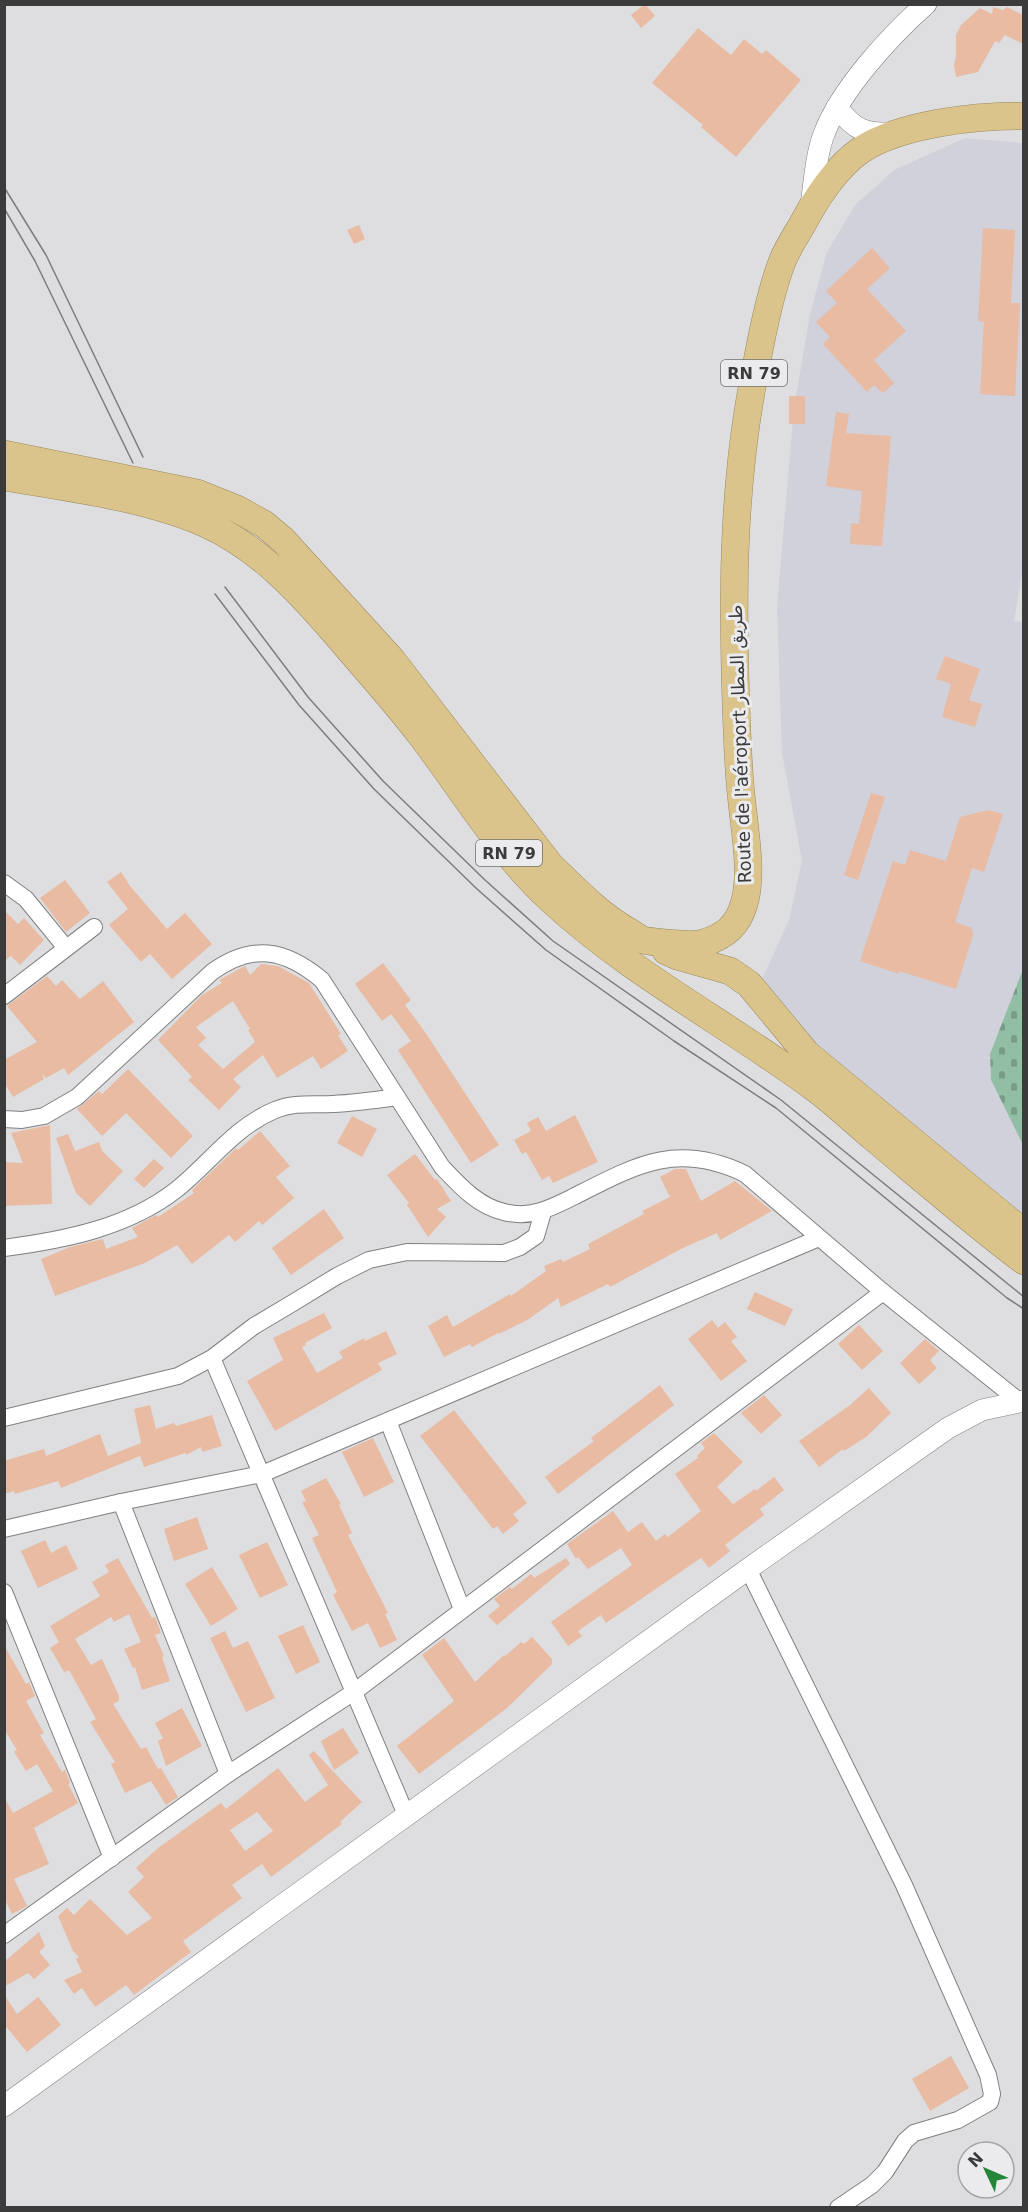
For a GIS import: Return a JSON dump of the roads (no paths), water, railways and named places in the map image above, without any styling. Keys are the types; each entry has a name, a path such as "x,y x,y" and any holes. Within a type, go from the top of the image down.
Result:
{"highway":[{"name":"Route de l'aéroport طريق المطار","path":"4,454 197,492 237,508 264,524 283,540 392,660 550,865 609,920 643,940 682,945 712,940 730,930 744,906 747,890 747,852 741,793 733,630 737,492 745,418 762,333 782,262 828,182 861,150 899,133 992,115 1023,116"},
{"name":"RN 79","path":"4,477 161,508 205,523 246,546 283,576 335,633 419,733 483,821 549,897 632,966 812,1086 982,1230 1023,1261"},
{"path":"643,940 677,956 730,971 750,984 807,1054 1023,1233"}],"street":[{"path":"811,208 823,135 837,107 856,80 926,4"},
{"path":"837,107 850,124 866,131 874,134 899,133"},
{"path":"4,883 26,899 66,948"},
{"path":"4,996 94,927"},
{"path":"4,1119 22,1120 44,1116 60,1109 77,1097 212,972 227,962 248,953 259,952 305,966 322,980 442,1167 477,1200 506,1213 543,1212 625,1171 666,1158 691,1157 723,1163 745,1174 883,1292 1021,1401"},
{"path":"4,1248 46,1242 105,1228 150,1207 176,1190 210,1156 247,1126 275,1110 301,1103 329,1104 397,1097"},
{"path":"4,1418 178,1376 212,1358 254,1326 337,1276 369,1260 406,1252 504,1253 520,1248 536,1236 543,1212"},
{"path":"4,1529 121,1502 262,1474 819,1238"},
{"path":"4,1935 228,1774 354,1692 883,1292"},
{"path":"212,1358 407,1817"},
{"path":"4,2106 748,1569 948,1428 982,1410 1021,1401"},
{"path":"388,1421 462,1609"},
{"path":"121,1502 228,1774"},
{"path":"748,1569 904,1885 991,2085 990,2102 958,2120 914,2133 905,2141 885,2172 872,2185 838,2208"},
{"path":"4,1592 112,1858"}],"tram line":[{"path":"4,187 46,255 143,457"},
{"path":"4,208 35,261 133,463"},
{"path":"225,587 308,697 383,781 485,880 553,941 781,1100 1024,1297"},
{"path":"215,594 299,705 374,789 477,889 546,950 674,1041 776,1108 1007,1298 1024,1309"}]}
